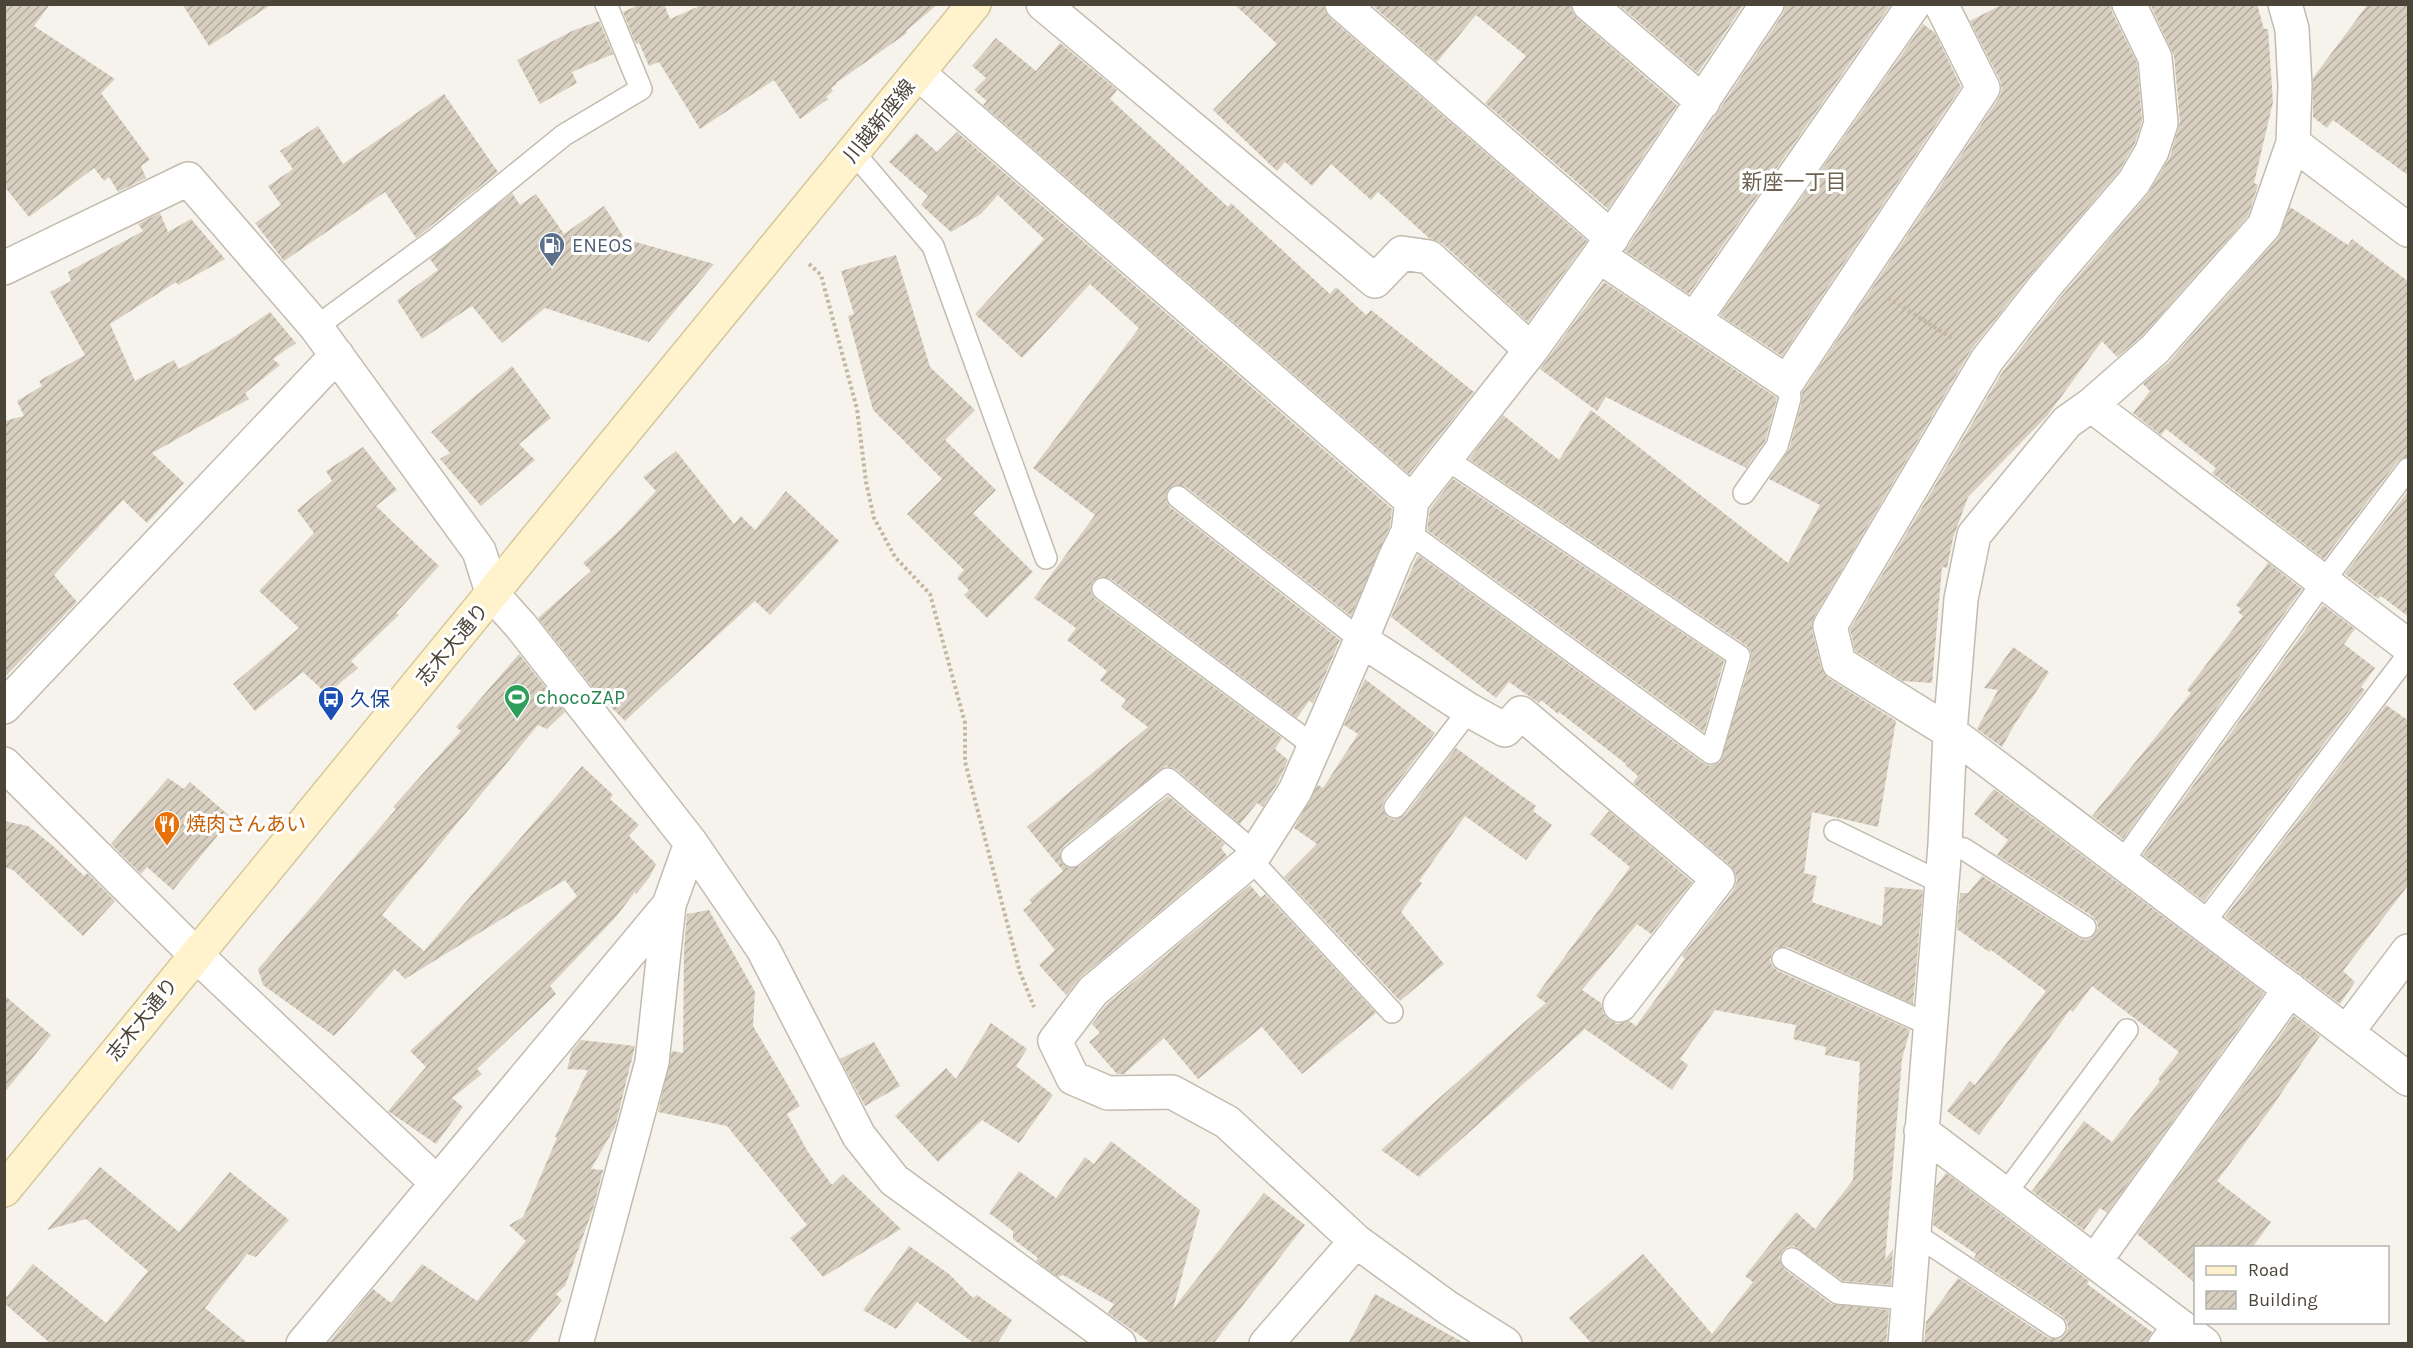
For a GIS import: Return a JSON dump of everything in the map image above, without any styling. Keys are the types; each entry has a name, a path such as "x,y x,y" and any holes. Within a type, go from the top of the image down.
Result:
{"main road":[{"name":"川越新座線","path":"783,237 974,4"},
{"name":"志木大通り","path":"4,1190 195,954 493,595 783,237"}],"street":[{"path":"1043,4 1375,281 1402,254 1429,257 1531,350"},
{"path":"1342,4 1605,247 1694,320 1786,382 1983,88 1941,4"},
{"path":"1589,4 1703,102"},
{"path":"1505,1344 1448,1308 1356,1241 1227,1122 1172,1092 1108,1093 1073,1078 1055,1041 1093,991 1253,857 1294,791 1361,640 1410,516 1445,458 1531,350 1605,247 1767,4"},
{"path":"1694,320 1914,4"},
{"path":"2129,4 2155,58 2161,123 2152,151 2134,182 2045,286 1987,360 1830,626 1839,663 1950,732 2409,1079"},
{"path":"1905,1344 1912,1232 1945,845 1950,732 1961,599 1974,535 2067,422 2091,405 2156,349 2264,226 2293,143 2295,86 2292,29 2285,4"},
{"path":"918,73 1410,516"},
{"path":"2293,143 2409,230"},
{"path":"4,268 188,179 316,327 479,550 493,595 521,626 692,843 763,949 859,1136 894,1179 1119,1344"},
{"path":"4,707 337,355"},
{"path":"2091,405 2409,646"},
{"path":"1361,640 1469,710 1505,729 1521,713 1718,879 1620,1005"},
{"path":"4,764 195,954 437,1183"},
{"path":"576,1344 652,1062 669,905 692,843"},
{"path":"303,1344 669,905"},
{"path":"2347,1032 2409,951"},
{"path":"2095,1261 2290,989"},
{"path":"1921,1131 2095,1261 2167,1333 2204,1344"},
{"path":"1266,1344 1356,1241"}],"lane":[{"path":"316,327 436,238 564,135 641,89 606,4"},
{"path":"854,153 933,246 1046,558"},
{"path":"1744,493 1777,446 1790,398 1786,382"},
{"path":"1410,516 1711,753 1739,656 1445,458"},
{"path":"2122,862 2324,582 2409,469"},
{"path":"1178,497 1361,640"},
{"path":"1103,589 1314,746"},
{"path":"2203,924 2409,655"},
{"path":"1395,807 1469,710"},
{"path":"1072,856 1168,779 1253,857 1392,1012"},
{"path":"1835,831 1942,883"},
{"path":"1945,845 1964,849 2085,927"},
{"path":"1783,959 1930,1025"},
{"path":"2005,1194 2127,1030"},
{"path":"1912,1232 2055,1327"},
{"path":"1792,1258 1838,1293 1907,1299"}],"path":[{"path":"783,237 821,275 857,409 874,518 895,557 930,594 965,723 965,762 1020,972 1039,1018 1055,1041"},
{"path":"1857,278 1987,360"}],"building":[{"path":"4,4 50,4 34,26 115,79 101,93 150,160 141,166 146,178 118,192 109,177 104,181 94,168 29,217 4,186"},
{"path":"182,4 272,4 209,46"},
{"path":"641,4 664,4 670,19 704,4 938,4 906,31 907,33 836,83 831,88 833,91 826,97 828,99 800,119 774,80 700,129 659,62 649,66 639,43 636,44 623,12"},
{"path":"1234,4 1324,4 1325,11 1330,18 1587,241 1528,322 1442,243 1429,238 1378,192 1371,200 1331,164 1312,186 1285,162 1277,171 1213,110 1277,44"},
{"path":"1371,4 1571,4 1572,11 1577,18 1677,105 1608,209 1485,103 1526,56 1476,15 1437,62"},
{"path":"1618,4 1744,4 1698,73"},
{"path":"1786,4 1891,4 1689,294 1625,251 1783,14"},
{"path":"2003,4 2111,4 2112,12 2137,63 2142,121 2135,143 2119,171 2031,274 1971,350 1814,617 1812,630 1821,667 1828,678 1896,721 1878,827 1812,812 1804,873 1817,876 1812,902 1882,926 1885,887 1923,890 1913,1004 1788,947 1776,948 1770,960 1772,966 1778,971 1910,1030 1902,1059 1885,1260 1893,1249 1891,1285 1843,1281 1794,1246 1782,1251 1779,1258 1784,1269 1831,1304 1889,1310 1886,1344 1592,1344 1569,1318 1643,1254 1712,1334 1753,1282 1745,1276 1796,1212 1815,1229 1853,1180 1860,1062 1825,1055 1826,1047 1793,1039 1796,1025 1715,1010 1680,1059 1688,1065 1672,1090 1585,1029 1419,1177 1381,1150 1546,1003 1536,996 1630,867 1590,834 1609,811 1692,882 1651,934 1637,924 1582,990 1601,1003 1603,1013 1609,1020 1618,1024 1629,1021 1636,1026 1685,959 1682,956 1733,891 1737,881 1730,865 1633,783 1638,776 1626,764 1559,712 1558,714 1541,700 1539,703 1509,682 1496,698 1391,617 1418,555 1703,763 1710,766 1720,762 1751,660 1751,652 1747,646 1469,459 1503,415 1559,460 1591,410 1788,563 1820,505 1769,479 1789,450 1802,393 1999,98 2002,89 2000,80 1970,21"},
{"path":"2150,4 2257,4 2264,29 2268,29 2273,102 2254,183 2258,185 2248,216 2142,336 2117,357 2102,341 2047,416 1968,497 1953,538 1947,568 1942,567 1932,683 1903,681 1855,651 1850,629 2003,371 2060,298 2148,194 2170,157 2180,122 2174,56"},
{"path":"2368,4 2409,4 2409,176 2333,120 2327,128 2313,117 2313,78"},
{"path":"599,21 613,54 572,72 577,83 540,104 517,60 572,31"},
{"path":"1923,24 1935,33 1961,87 1782,356 1720,315"},
{"path":"996,38 1036,71 1060,43 1117,90 1110,99 1228,207 1231,203 1330,294 1336,287 1366,315 1371,310 1474,392 1409,474 983,105 987,101 974,90 986,78 972,66"},
{"path":"444,94 498,172 416,238 385,192 284,261 255,223 281,205 268,186 293,169 280,151 318,126 343,164"},
{"path":"957,132 1392,509 1390,526 1351,616 1186,487 1174,485 1168,490 1166,501 1170,507 1340,640 1313,703 1309,701 1297,718 1111,579 1099,577 1092,582 1091,593 1095,599 1282,738 1275,749 1288,760 1263,807 1257,803 1240,824 1176,769 1166,766 1064,846 1060,852 1062,863 1068,868 1079,866 1168,796 1225,844 1221,848 1227,856 1081,977 1066,995 1039,965 1055,950 1023,910 1032,903 1029,900 1063,871 1027,827 1148,727 1121,707 1126,700 1100,680 1107,671 1067,640 1076,628 1034,598 1095,515 1033,468 1139,328 1090,284 1022,358 975,314 1044,239 998,195 981,214 951,232 921,205 928,196 889,162 916,133 937,152"},
{"path":"512,193 520,205 536,194 564,234 604,206 625,239 714,264 649,342 545,308 502,343 472,306 422,339 397,300 438,270 430,259"},
{"path":"2290,207 2348,245 2352,239 2409,282 2409,456 2398,461 2324,559 2212,473 2216,468 2166,429 2161,435 2133,413 2150,391 2143,384 2169,362 2278,238"},
{"path":"160,213 168,232 191,219 225,259 178,285 176,282 110,324 135,381 174,360 179,369 234,337 270,312 296,343 273,359 280,365 245,393 249,399 152,453 184,483 147,523 123,500 54,575 77,602 4,678 4,421 24,416 17,401 42,386 39,381 85,355 50,292 71,281 68,272 143,231 138,224"},
{"path":"896,255 930,367 975,410 945,440 996,490 973,513 1033,572 987,618 964,595 969,590 957,578 964,570 907,514 942,479 873,410 848,316 854,314 841,271"},
{"path":"1604,282 1777,398 1765,441 1746,468 1606,397 1597,411 1540,369"},
{"path":"512,366 551,418 519,444 535,460 481,506 440,459 450,453 431,432"},
{"path":"363,447 397,490 376,506 439,566 396,613 399,615 351,661 358,668 327,694 303,672 255,711 233,684 299,628 259,591 314,533 297,510 332,481 326,471"},
{"path":"676,451 734,524 741,516 755,530 786,491 839,541 770,615 755,601 625,721 597,693 538,618 591,571 583,563 620,530 656,491 643,477"},
{"path":"1453,479 1724,661 1704,732 1427,530 1430,509"},
{"path":"2409,490 2409,617 2381,596 2378,599 2345,574"},
{"path":"2268,563 2302,589 2123,839 2092,816 2191,693 2187,690 2243,616 2238,612 2241,609 2236,605"},
{"path":"2323,605 2355,629 2344,644 2375,668 2361,687 2365,690 2204,901 2143,855"},
{"path":"2013,647 2049,672 2002,747 1977,729 1998,690 1984,688"},
{"path":"519,654 565,712 547,729 538,725 382,915 424,951 582,766 613,795 610,799 639,825 629,836 656,864 649,878 636,894 635,892 615,918 550,986 556,994 477,1069 482,1074 452,1098 463,1107 436,1144 388,1111 426,1067 410,1051 577,896 565,880 405,979 395,969 334,1036 263,985 258,969 396,809 393,807 461,731 456,727"},
{"path":"1365,679 1435,733 1385,799 1382,806 1387,817 1394,820 1405,815 1456,748 1536,806 1533,811 1552,825 1526,860 1465,816 1419,881 1422,883 1401,912 1444,964 1400,1001 1284,877 1317,844 1294,828 1318,785 1323,788 1358,734 1344,725"},
{"path":"2386,705 2409,721 2409,884 2343,971 2355,982 2340,1004 2225,917"},
{"path":"168,778 184,789 190,782 232,818 173,890 147,867 141,874 111,844"},
{"path":"1994,789 2264,993 2107,1213 2100,1208 2084,1230 2032,1191 2084,1121 2112,1142 2160,1081 2158,1079 2179,1052 2092,986 2073,1012 2070,1010 1979,1135 1947,1111 1970,1081 1975,1085 2046,991 1991,950 1989,952 1957,929 1960,893 1968,893 1982,876 2079,938 2085,940 2091,938 2098,928 2092,916 1997,855 2008,840 1974,814"},
{"path":"4,821 28,826 52,845 84,876 87,873 115,901 83,936 13,870 4,867"},
{"path":"1250,885 1261,898 1265,894 1376,1013 1302,1074 1262,1027 1198,1079 1164,1038 1124,1074 1117,1074 1089,1042 1100,1033 1092,1024 1107,1004"},
{"path":"709,910 755,992 753,1026 800,1106 787,1114 808,1152 832,1185 843,1174 901,1229 823,1277 790,1238 807,1225 727,1126 658,1112 672,1051 683,1053 684,948 687,914"},
{"path":"4,995 51,1035 4,1093"},
{"path":"2294,1016 2320,1036 2272,1107 2217,1181 2271,1222 2253,1246 2194,1246 2194,1282 2137,1234"},
{"path":"991,1023 1027,1049 1016,1066 1053,1095 1019,1143 982,1120 938,1162 895,1116 946,1068 956,1079"},
{"path":"581,1040 635,1046 615,1127 591,1169 603,1170 593,1209 565,1286 556,1294 562,1300 526,1344 328,1344 373,1289 391,1303 422,1264 477,1301 526,1241 509,1225 523,1217 557,1138 555,1137 588,1070 567,1069 572,1051"},
{"path":"874,1042 900,1086 865,1106 840,1059"},
{"path":"1111,1141 1200,1210 1173,1309 1264,1193 1305,1225 1213,1344 1145,1344 1148,1341 1108,1313 1114,1304 1063,1275 1058,1277 1036,1261 1038,1258 1013,1239 1013,1231 989,1213 1019,1171 1056,1198 1085,1157 1094,1164"},
{"path":"100,1167 179,1232 230,1172 289,1220 256,1257 247,1254 205,1308 249,1344 51,1344 4,1303 33,1264 106,1323 148,1271 86,1219 47,1230"},
{"path":"1946,1173 2089,1281 2087,1284 2152,1332 2146,1344 1924,1344 1926,1322 1958,1278 2048,1338 2060,1339 2068,1328 2062,1316 1974,1258 1976,1254 1933,1225 1936,1186"},
{"path":"909,1246 949,1274 973,1298 977,1295 1012,1320 997,1344 975,1344 917,1302 896,1329 863,1310"},
{"path":"1375,1294 1466,1344 1348,1344"}],"place":[{"name":"ENEOS","path":"552,268"},
{"name":"chocoZAP","path":"517,720"},
{"name":"久保","path":"331,722"},
{"name":"焼肉さんあい","path":"167,847"}],"district":[{"name":"新座一丁目","path":"1794,182"}]}
